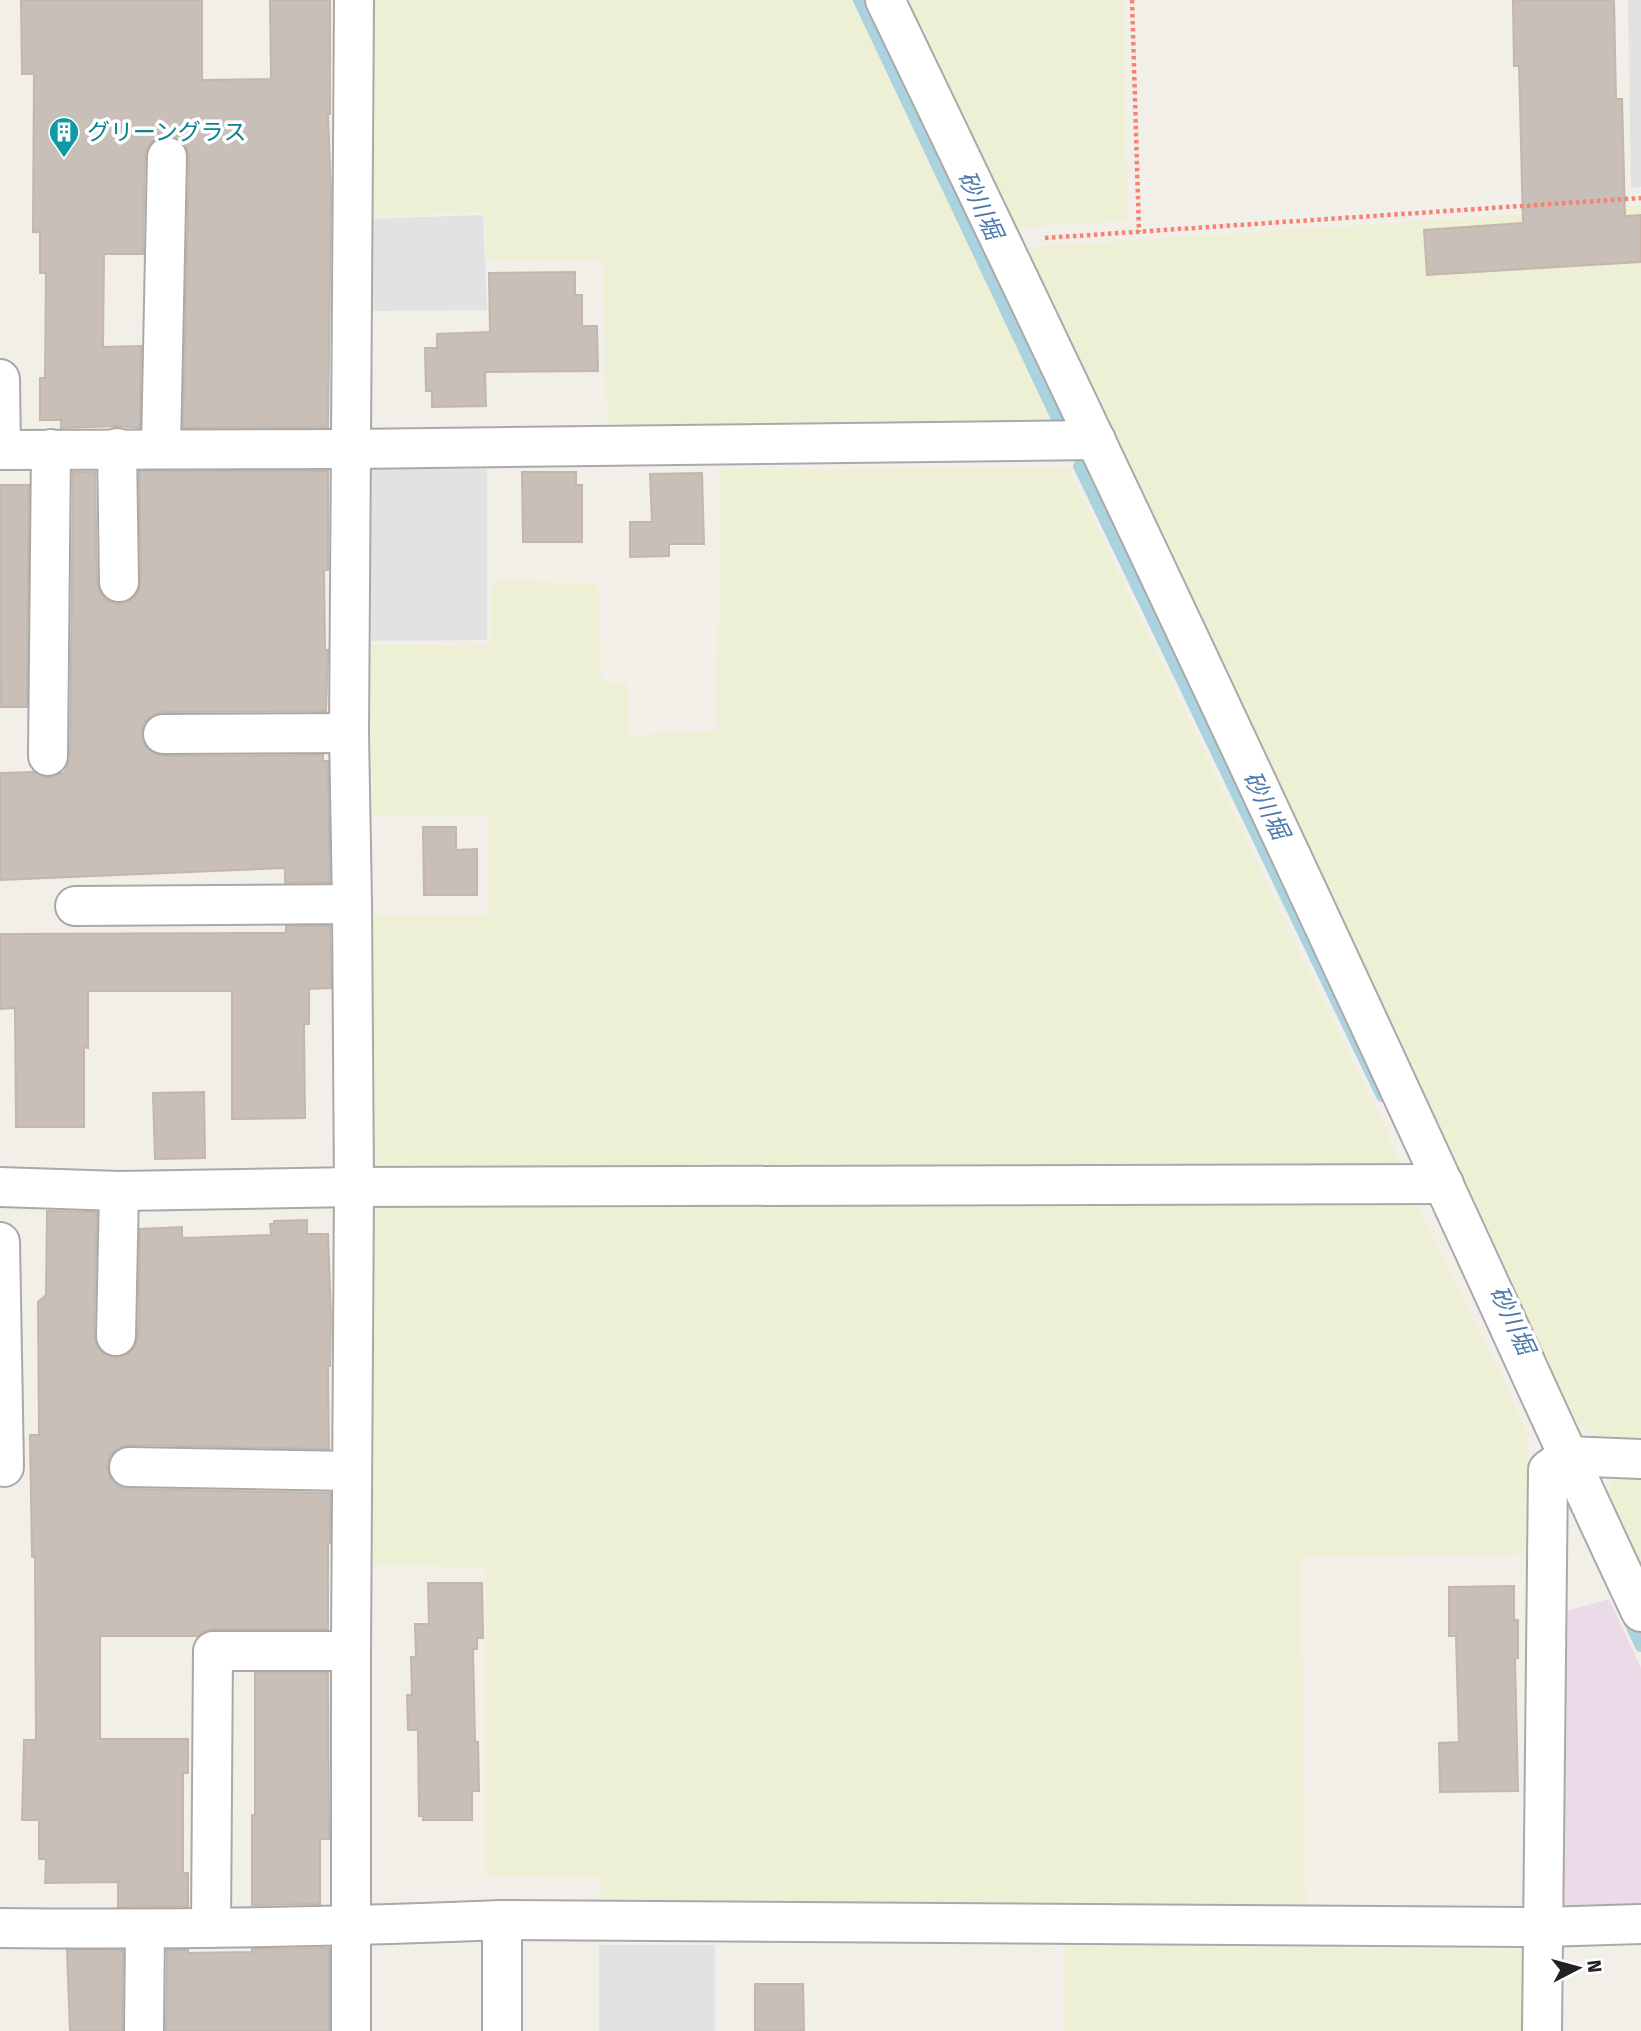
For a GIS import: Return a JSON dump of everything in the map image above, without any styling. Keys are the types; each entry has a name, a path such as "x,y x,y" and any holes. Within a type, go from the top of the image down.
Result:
{"street":[{"path":"351,2031 354,1187 349,733 354,0"},
{"path":"885,0 1096,440 1641,1612"},
{"path":"160,448 167,157"},
{"path":"0,379 1,450 352,449 1096,440"},
{"path":"117,448 119,582"},
{"path":"48,756 51,449"},
{"path":"163,734 349,733"},
{"path":"75,906 352,904"},
{"path":"0,1187 119,1191 354,1187 1444,1184"},
{"path":"116,1336 119,1191"},
{"path":"0,1242 4,1467"},
{"path":"1542,2031 1548,1470 1567,1456 1641,1459"},
{"path":"129,1467 351,1471"},
{"path":"211,1928 213,1651 351,1651"},
{"path":"502,1920 502,2031"},
{"path":"0,1928 350,1926 502,1920 1543,1927 1641,1924"},
{"path":"144,2031 145,1929"}],"path":[{"path":"1132,0 1139,232"},
{"path":"1001,241 1641,198"}],"shaded area":[{"path":"1628,0 1641,0 1641,187 1631,188"},
{"path":"483,215 487,310 370,311 369,219"},
{"path":"370,469 487,469 487,640 371,641"},
{"path":"1609,1599 1641,1668 1641,1906 1560,1906 1560,1613"},
{"path":"599,1945 715,1945 715,2031 599,2031"}],"green space":[{"path":"370,0 855,0 1059,429 607,427 603,259 487,260 484,212 371,217"},
{"path":"904,0 1122,0 1128,221 1011,228"},
{"path":"1641,206 1641,1438 1600,1439 1573,1421 1020,248"},
{"path":"1068,467 1403,1167 375,1175 372,916 488,915 487,816 373,816 369,645 490,645 492,581 598,583 602,681 627,683 629,735 717,731 720,470"},
{"path":"373,1206 1417,1206 1527,1430 1527,1554 1301,1556 1306,1906 601,1907 600,1877 486,1876 486,1568 373,1564"},
{"path":"1619,1474 1641,1475 1641,1570 1605,1494"},
{"path":"1063,1945 1522,1950 1522,2031 1063,2031"}],"building":[{"path":"21,0 202,0 202,80 271,79 270,0 330,0 328,427 183,428 189,157 186,146 179,139 168,135 156,138 148,146 145,156 143,254 104,254 103,347 141,346 140,428 61,428 61,420 40,420 40,378 45,378 46,273 40,273 40,232 33,232 34,74 22,74"},
{"path":"1513,0 1614,0 1616,99 1622,99 1625,216 1641,215 1641,262 1427,275 1424,230 1523,223 1519,66 1514,66"},
{"path":"575,272 575,295 582,295 582,326 597,326 598,371 485,372 486,406 432,407 432,391 426,391 425,348 437,348 437,334 490,332 489,273"},
{"path":"139,471 328,471 328,570 324,570 325,650 328,650 326,711 163,712 151,716 144,723 141,733 145,746 153,753 163,756 323,755 323,761 328,761 330,882 285,883 285,868 0,880 0,773 34,772 48,778 65,772 70,757 73,472 95,472 97,583 101,594 108,601 119,604 131,600 138,592 141,582"},
{"path":"522,472 576,472 576,485 582,485 582,542 523,542"},
{"path":"702,473 704,544 669,544 669,556 630,557 630,522 652,522 650,474"},
{"path":"0,485 29,485 27,707 1,707"},
{"path":"423,827 456,827 456,850 477,849 477,895 424,895"},
{"path":"286,926 330,926 331,988 309,989 309,1024 304,1024 305,1118 232,1119 232,991 88,991 88,1048 84,1047 84,1127 16,1127 15,1008 0,1009 0,934 286,933"},
{"path":"204,1092 205,1158 155,1159 153,1093"},
{"path":"47,1211 97,1212 94,1336 97,1346 104,1354 115,1358 127,1355 135,1347 138,1337 140,1229 182,1227 182,1238 271,1235 270,1224 274,1224 274,1221 307,1220 307,1234 328,1234 331,1316 328,1366 329,1449 129,1445 118,1448 110,1456 107,1466 110,1478 118,1486 129,1489 330,1493 328,1629 213,1629 198,1636 100,1636 100,1739 188,1739 188,1773 183,1773 183,1873 188,1873 188,1906 118,1907 118,1882 45,1883 46,1859 39,1859 39,1820 22,1820 24,1740 36,1740 35,1557 32,1557 30,1435 39,1435 38,1302 46,1295"},
{"path":"428,1583 482,1583 483,1638 477,1638 477,1649 473,1649 479,1791 472,1791 472,1820 423,1820 423,1816 419,1816 418,1730 408,1730 407,1695 412,1695 411,1657 416,1657 415,1624 429,1624"},
{"path":"1514,1586 1514,1620 1518,1620 1518,1658 1515,1658 1518,1791 1440,1792 1439,1743 1459,1742 1456,1636 1449,1636 1449,1587"},
{"path":"255,1673 328,1673 329,1839 320,1839 320,1904 252,1905"},
{"path":"329,1948 329,2031 166,2031 167,1950 188,1950 188,1953"},
{"path":"67,1950 123,1950 122,2031 70,2031"},
{"path":"755,1984 803,1984 804,2031 755,2031"}],"waterway":[{"name":"砂川堀","path":"859,0 1062,429"},
{"name":"砂川堀","path":"1079,466 1382,1096"},
{"name":"砂川堀","path":"1626,1614 1641,1646"}],"place":[{"name":"グリーングラス","path":"64,159"}]}
